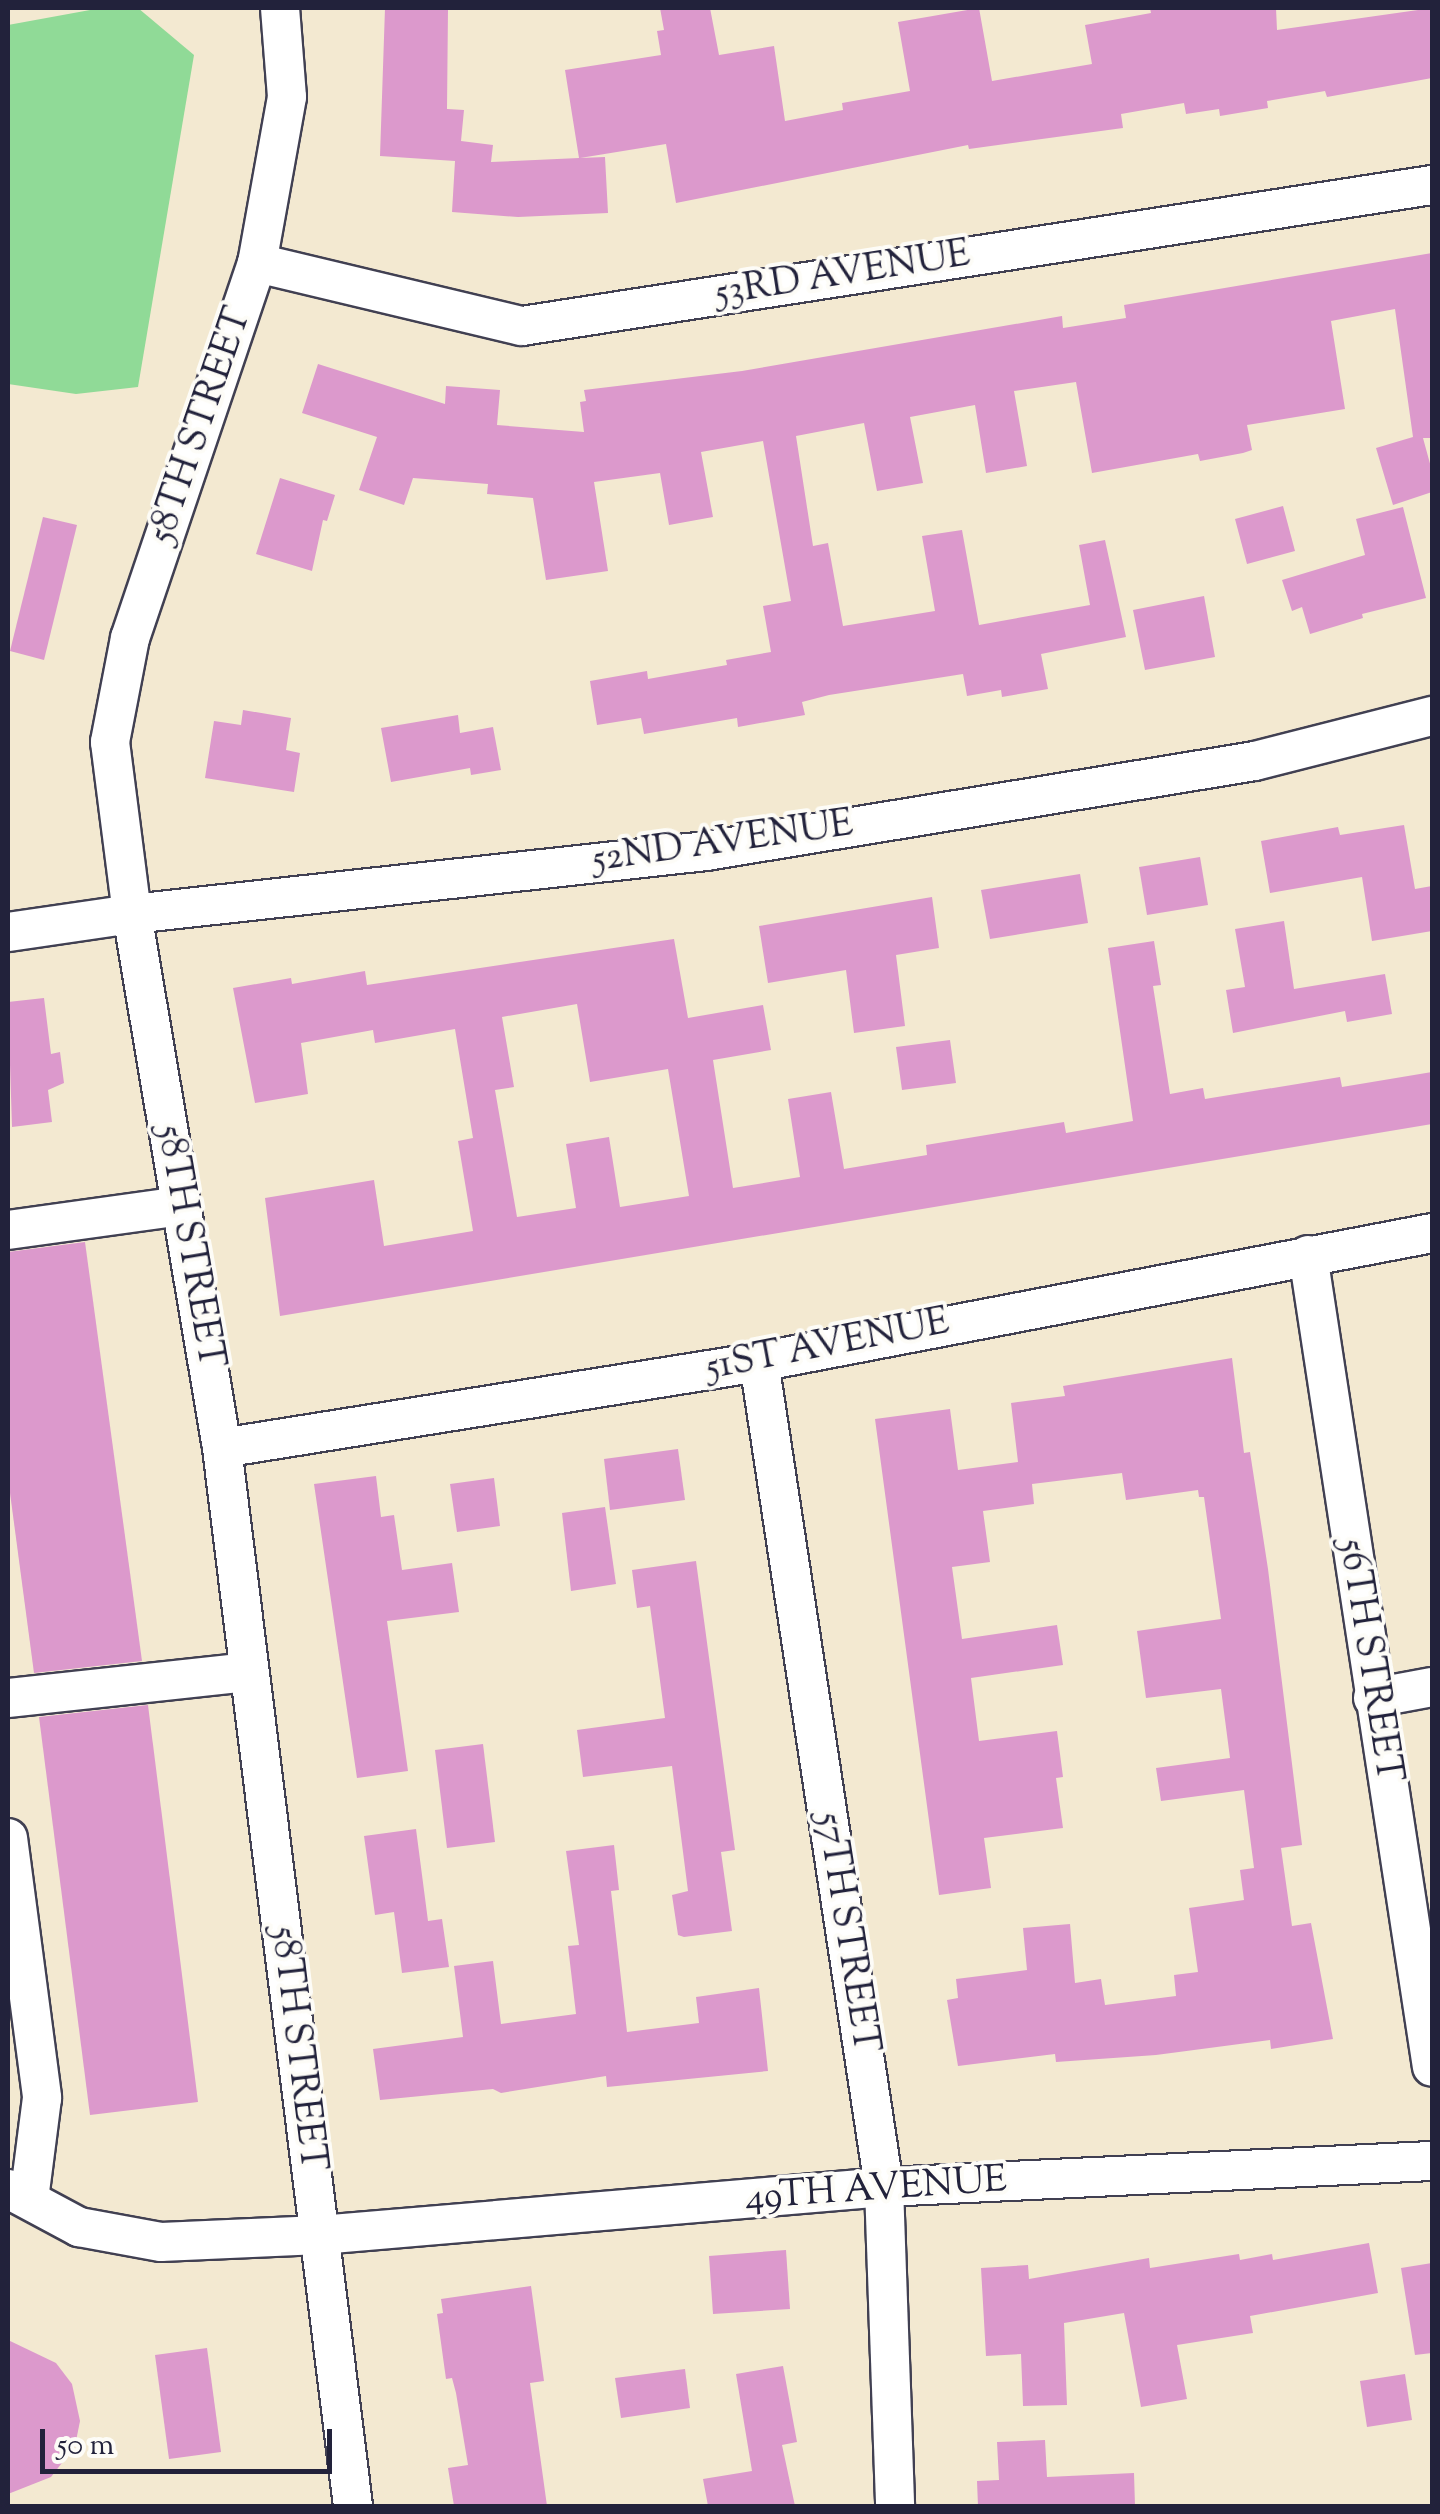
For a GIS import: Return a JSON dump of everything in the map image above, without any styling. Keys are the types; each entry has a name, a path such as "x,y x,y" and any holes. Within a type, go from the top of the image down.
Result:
{"street":[{"name":"58TH STREET","path":"280,8 287,97 257,263 130,638 110,742 132,914 222,1448 353,2506"},
{"name":"53RD AVENUE","path":"257,263 522,326 1432,185"},
{"name":"52ND AVENUE","path":"8,932 132,914 706,850 1255,761 1432,716"},
{"path":"8,1230 181,1206"},
{"name":"51ST AVENUE","path":"222,1448 759,1362 1432,1233"},
{"name":"56TH STREET","path":"1308,1254 1432,2066"},
{"name":"57TH STREET","path":"759,1362 884,2188 894,2506"},
{"path":"8,1698 247,1672"},
{"path":"1373,1698 1432,1687"},
{"path":"8,1838 42,2098 18,2194"},
{"name":"49TH AVENUE","path":"18,2194 79,2227 160,2242 320,2234 884,2188 1432,2161"}],"green space":[{"path":"101,8 138,8 194,55 138,387 76,394 8,384 8,25"}],"building":[{"path":"385,8 448,9 447,109 464,110 461,141 493,145 491,162 579,158 565,70 661,55 657,31 664,30 660,8 710,8 719,55 774,46 785,121 843,110 842,103 910,91 898,22 979,8 992,81 1092,64 1085,25 1151,13 1150,8 1276,8 1277,30 1432,8 1432,78 1327,97 1325,91 1267,101 1268,108 1220,116 1219,109 1186,114 1184,103 1121,114 1123,128 969,149 968,145 676,203 666,144 580,158 605,157 608,213 518,217 452,212 455,161 380,156"},
{"path":"1432,253 1432,438 1423,438 1432,471 1432,492 1393,505 1376,448 1413,437 1395,309 1331,321 1345,409 1247,425 1252,450 1243,453 1200,461 1198,454 1092,473 1076,382 1014,391 1027,466 986,473 975,405 910,417 923,483 877,491 864,423 796,436 813,546 828,543 843,626 935,611 922,536 962,530 979,625 1090,605 1079,545 1105,540 1126,637 1041,654 1048,689 1002,697 1001,690 967,696 963,674 829,695 802,702 805,715 738,727 737,718 644,734 641,718 597,725 590,681 647,671 648,679 727,665 726,660 771,652 763,606 791,601 763,441 701,452 713,517 669,525 660,473 594,482 608,571 546,580 533,498 487,494 488,484 413,478 404,505 359,490 377,437 302,413 318,364 445,404 446,386 500,390 497,425 584,432 580,402 586,401 584,390 742,371 1062,316 1063,328 1126,318 1124,305"},
{"path":"280,478 335,495 327,521 323,520 312,571 256,554"},
{"path":"1283,506 1295,551 1247,564 1235,519"},
{"path":"1403,507 1426,598 1362,614 1363,618 1310,634 1302,607 1292,611 1282,580 1365,555 1356,519"},
{"path":"43,517 77,525 44,660 10,651"},
{"path":"1204,596 1215,657 1145,670 1133,610"},
{"path":"243,710 291,718 286,750 300,753 294,792 205,778 214,721 241,725"},
{"path":"458,715 460,733 493,727 501,770 471,775 470,768 391,782 381,728"},
{"path":"1404,825 1415,889 1432,886 1432,931 1372,941 1362,877 1270,893 1261,841 1338,827 1340,835"},
{"path":"1200,857 1208,905 1147,915 1139,867"},
{"path":"1080,874 1088,923 990,939 981,890"},
{"path":"932,897 939,948 896,955 905,1026 854,1033 846,970 768,983 759,926"},
{"path":"1284,921 1294,989 1385,974 1392,1014 1347,1022 1345,1011 1233,1033 1226,990 1245,987 1235,929"},
{"path":"674,939 688,1018 763,1005 771,1050 713,1060 733,1188 800,1177 788,1099 831,1092 844,1169 927,1155 926,1145 1064,1122 1066,1133 1133,1121 1108,948 1154,941 1161,985 1153,986 1170,1094 1203,1088 1205,1099 1340,1077 1342,1087 1432,1072 1432,1124 280,1316 265,1198 374,1180 384,1246 473,1231 458,1141 473,1138 455,1029 375,1043 373,1030 301,1043 308,1094 255,1103 233,988 291,978 292,984 365,971 367,985","holes":["577,1004 590,1082 668,1069 689,1196 620,1207 609,1137 566,1144 576,1208 517,1217 495,1090 514,1087 502,1017"]},
{"path":"44,998 51,1054 60,1052 64,1083 48,1090 52,1122 12,1127 8,1002"},
{"path":"950,1040 956,1083 902,1090 896,1047"},
{"path":"85,1242 142,1661 34,1673 8,1478 8,1252"},
{"path":"1232,1358 1244,1453 1250,1452 1268,1569 1302,1845 1281,1848 1292,1926 1311,1923 1333,2039 1271,2049 1270,2040 1156,2055 1056,2062 1055,2054 958,2066 947,2000 958,1998 956,1979 1027,1970 1023,1928 1070,1924 1075,1983 1101,1979 1105,2005 1176,1996 1174,1975 1198,1972 1189,1908 1244,1900 1240,1870 1254,1868 1244,1790 1161,1801 1156,1768 1230,1758 1221,1689 1146,1698 1137,1631 1221,1619 1204,1497 1199,1497 1198,1490 1126,1500 1122,1473 1032,1484 1034,1504 983,1511 990,1562 952,1567 962,1639 1057,1625 1063,1665 971,1678 979,1741 1057,1731 1063,1777 1056,1778 1063,1828 984,1838 991,1888 939,1895 875,1419 950,1409 958,1470 1018,1462 1011,1403 1065,1396 1063,1386"},
{"path":"678,1449 685,1500 610,1510 604,1459"},
{"path":"376,1476 381,1517 394,1515 402,1570 452,1563 459,1612 387,1621 408,1771 357,1778 314,1484"},
{"path":"494,1478 500,1526 457,1532 450,1484"},
{"path":"605,1507 616,1584 571,1591 562,1513"},
{"path":"696,1561 735,1850 721,1852 732,1931 684,1937 678,1935 672,1895 688,1891 672,1766 583,1777 577,1730 665,1718 650,1606 637,1608 632,1570"},
{"path":"148,1705 198,2102 90,2115 39,1717"},
{"path":"483,1744 495,1842 447,1848 435,1750"},
{"path":"416,1829 428,1921 442,1919 449,1967 402,1973 394,1912 375,1915 364,1836"},
{"path":"614,1845 619,1890 611,1891 627,2032 699,2023 696,1997 759,1988 768,2071 607,2087 606,2076 501,2093 493,2089 380,2100 373,2049 463,2037 454,1966 493,1961 501,2024 576,2014 568,1946 579,1945 566,1851"},
{"path":"1369,2243 1378,2293 1250,2316 1253,2333 1177,2345 1187,2399 1141,2407 1124,2313 1064,2323 1067,2405 1023,2406 1021,2354 986,2356 981,2268 1028,2265 1029,2279 1149,2258 1150,2268 1239,2254 1240,2260 1272,2254 1273,2260"},
{"path":"786,2250 790,2309 713,2314 709,2256"},
{"path":"1432,2263 1432,2353 1415,2355 1401,2268"},
{"path":"531,2286 544,2381 530,2383 547,2506 454,2506 448,2468 468,2465 456,2393 452,2378 446,2379 437,2314 443,2313 441,2299"},
{"path":"8,2340 56,2363 72,2384 80,2421 75,2446 51,2477 8,2494"},
{"path":"207,2348 221,2452 169,2459 155,2355"},
{"path":"783,2366 797,2442 782,2445 795,2506 708,2506 703,2479 752,2471 736,2374"},
{"path":"685,2369 690,2408 621,2418 615,2378"},
{"path":"1405,2374 1412,2420 1367,2427 1360,2381"},
{"path":"1045,2440 1047,2477 1134,2473 1135,2506 978,2506 977,2481 999,2480 997,2442"}]}
